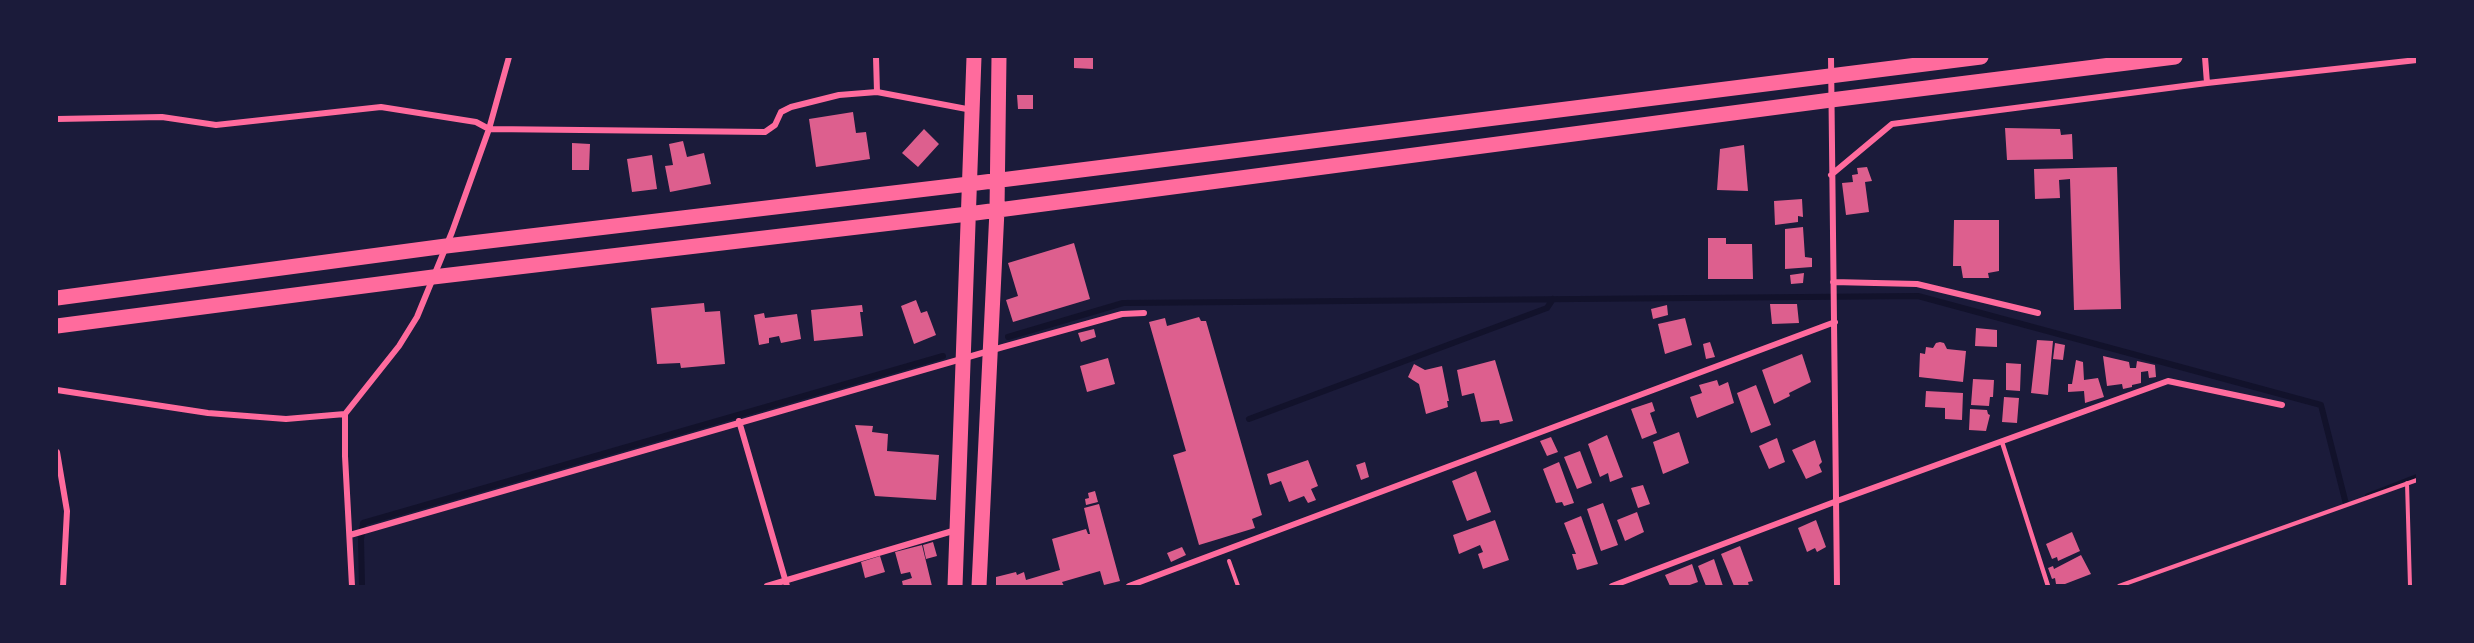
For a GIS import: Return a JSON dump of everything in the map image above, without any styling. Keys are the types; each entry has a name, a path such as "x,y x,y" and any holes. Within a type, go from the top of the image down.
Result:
{"main road":[{"path":"955,586 974,57"},
{"path":"979,586 997,210 999,57"},
{"path":"57,298 446,246 969,184 1981,57"},
{"path":"57,326 433,277 968,214 2175,57"}],"street":[{"path":"352,586 345,414 399,346 417,317 489,129 509,57"},
{"path":"876,57 877,92"},
{"path":"1831,57 1837,586"},
{"path":"2205,57 2207,83"},
{"path":"1831,175 1892,124 2207,83 2417,60"},
{"path":"57,119 162,117 216,125 381,108 476,122 489,129 765,132 775,125 781,112 791,107 839,95 877,92 973,110"},
{"path":"1833,282 1917,284 2038,313"},
{"path":"350,535 739,421 1122,314 1144,313"},
{"path":"1129,586 1835,322"},
{"path":"1612,586 1837,501 2168,381 2282,405"},
{"path":"57,390 208,413 286,419 345,414"},
{"path":"739,421 786,583"},
{"path":"57,452 67,511 63,586"},
{"path":"767,586 786,583 957,530"}],"lane":[{"path":"2002,442 2048,586"}],"path":[{"path":"2119,586 2417,480"},
{"path":"2407,483 2410,586"},
{"path":"2409,529 2417,529"},
{"path":"1225,550 1238,586"}],"building":[{"path":"1074,57 1093,57 1093,69 1074,68"},
{"path":"1017,95 1033,95 1033,109 1018,109"},
{"path":"853,112 856,133 866,132 870,159 816,167 809,119"},
{"path":"2005,128 2060,129 2061,135 2072,134 2073,159 2007,160"},
{"path":"924,129 939,144 918,167 902,153"},
{"path":"683,141 687,157 704,153 711,184 670,192 665,166 673,165 669,144"},
{"path":"572,143 590,144 589,170 572,170"},
{"path":"1744,145 1748,191 1717,190 1720,149"},
{"path":"652,155 657,189 632,192 627,159"},
{"path":"1867,167 1872,181 1865,182 1869,212 1846,215 1842,183 1853,182 1852,175 1858,174 1857,168"},
{"path":"2117,167 2121,309 2074,310 2070,179 2059,180 2060,198 2035,199 2034,169"},
{"path":"1802,199 1803,217 1798,216 1798,222 1775,225 1774,201"},
{"path":"1954,220 1999,220 1999,271 1988,273 1989,278 1963,278 1961,266 1953,266"},
{"path":"1803,227 1805,257 1812,258 1812,267 1785,269 1785,229"},
{"path":"1708,238 1726,238 1726,244 1752,244 1753,279 1708,279"},
{"path":"1074,243 1090,299 1013,322 1006,300 1018,296 1008,263"},
{"path":"1804,273 1803,283 1791,284 1790,275"},
{"path":"916,300 921,313 927,311 936,335 914,344 901,306"},
{"path":"704,303 705,312 720,311 725,364 681,368 680,363 657,364 651,308"},
{"path":"1770,304 1797,304 1799,323 1772,324"},
{"path":"862,305 863,312 860,312 863,336 814,341 811,310"},
{"path":"1667,305 1668,315 1653,319 1651,309"},
{"path":"764,313 765,318 797,314 801,339 781,343 779,336 769,338 769,343 759,345 754,315"},
{"path":"1199,317 1201,321 1206,321 1262,515 1252,519 1255,528 1199,545 1173,455 1186,451 1149,322 1165,318 1167,326"},
{"path":"1685,318 1692,345 1665,354 1658,324"},
{"path":"1976,328 1997,330 1997,347 1975,346"},
{"path":"1094,329 1096,337 1081,342 1078,333"},
{"path":"2037,340 2053,341 2048,395 2031,393"},
{"path":"1710,342 1715,357 1706,359 1703,344"},
{"path":"1936,343 1944,343 1947,349 1966,351 1963,382 1919,377 1920,353 1925,354 1926,347 1933,348"},
{"path":"2055,343 2065,345 2063,360 2053,359"},
{"path":"1802,354 1811,382 1774,404 1762,370"},
{"path":"2103,356 2129,362 2130,368 2136,368 2137,361 2155,365 2156,377 2149,378 2148,371 2141,372 2141,383 2132,385 2132,387 2123,389 2122,384 2107,386"},
{"path":"1108,358 1115,384 1087,392 1080,366"},
{"path":"1495,360 1513,421 1500,424 1499,420 1481,422 1474,393 1462,396 1457,370"},
{"path":"2076,360 2083,362 2084,380 2098,378 2104,397 2085,403 2084,391 2068,392 2068,384 2072,384"},
{"path":"2006,363 2021,364 2020,391 2006,390"},
{"path":"1414,364 1425,370 1442,366 1449,401 1447,401 1448,407 1426,414 1419,384 1408,377"},
{"path":"1973,379 1994,380 1993,397 1990,397 1989,406 1971,405"},
{"path":"1717,380 1719,386 1728,382 1734,403 1697,418 1690,397 1702,393 1699,385"},
{"path":"1756,385 1771,425 1751,433 1737,393"},
{"path":"1926,391 1963,393 1962,420 1945,419 1945,408 1925,407"},
{"path":"2004,397 2019,398 2017,423 2002,422"},
{"path":"1652,402 1655,411 1650,413 1657,433 1642,439 1631,409"},
{"path":"1970,409 1987,410 1990,415 1986,431 1969,430"},
{"path":"855,425 873,426 872,432 888,434 887,451 939,455 936,500 875,496"},
{"path":"1679,432 1689,463 1663,474 1653,442"},
{"path":"1607,435 1623,477 1610,482 1608,473 1600,477 1588,444"},
{"path":"1551,437 1558,452 1547,456 1540,441"},
{"path":"1777,438 1785,462 1769,469 1759,446"},
{"path":"1815,440 1822,462 1819,465 1822,472 1806,479 1792,450"},
{"path":"1580,451 1592,483 1577,489 1564,457"},
{"path":"1308,460 1318,486 1311,489 1316,500 1308,503 1304,496 1289,502 1281,481 1270,485 1267,474"},
{"path":"1365,462 1369,477 1361,480 1356,465"},
{"path":"1559,462 1574,503 1564,506 1562,502 1556,503 1543,469"},
{"path":"1476,471 1491,512 1467,521 1452,481"},
{"path":"1643,485 1650,504 1638,508 1631,488"},
{"path":"1095,491 1098,502 1086,505 1085,499 1089,498 1088,493"},
{"path":"1603,503 1618,545 1601,551 1587,509"},
{"path":"1099,504 1120,581 1104,585 1100,571 1062,582 1064,586 996,586 996,577 1016,572 1017,575 1024,572 1026,580 1060,570 1052,539 1086,529 1090,534 1084,508"},
{"path":"1637,512 1644,532 1625,541 1617,520"},
{"path":"1581,516 1598,564 1577,570 1572,554 1576,554 1564,523"},
{"path":"1495,520 1509,560 1483,569 1478,554 1483,552 1480,545 1459,554 1453,535"},
{"path":"1816,520 1826,547 1817,552 1815,548 1807,552 1798,528"},
{"path":"2072,532 2080,551 2058,561 2057,557 2052,559 2046,544"},
{"path":"933,542 937,556 926,559 923,545"},
{"path":"922,545 932,586 903,586 902,581 912,578 910,572 901,574 895,552"},
{"path":"1740,546 1753,581 1748,582 1749,586 1734,586 1721,554"},
{"path":"1182,547 1186,555 1171,562 1167,553"},
{"path":"2081,555 2091,574 2065,584 2056,584 2048,568 2053,566 2054,569"},
{"path":"880,556 885,572 865,578 861,562"},
{"path":"1714,559 1723,586 1706,586 1698,566"},
{"path":"1692,564 1698,582 1687,586 1670,586 1665,575"}],"waterway":[{"path":"1008,337 1123,303 1918,296 2321,405 2346,504"},
{"path":"1249,419 1547,308 1553,299"},
{"path":"362,586 363,523 943,356"},
{"path":"2368,496 2417,477"}]}
